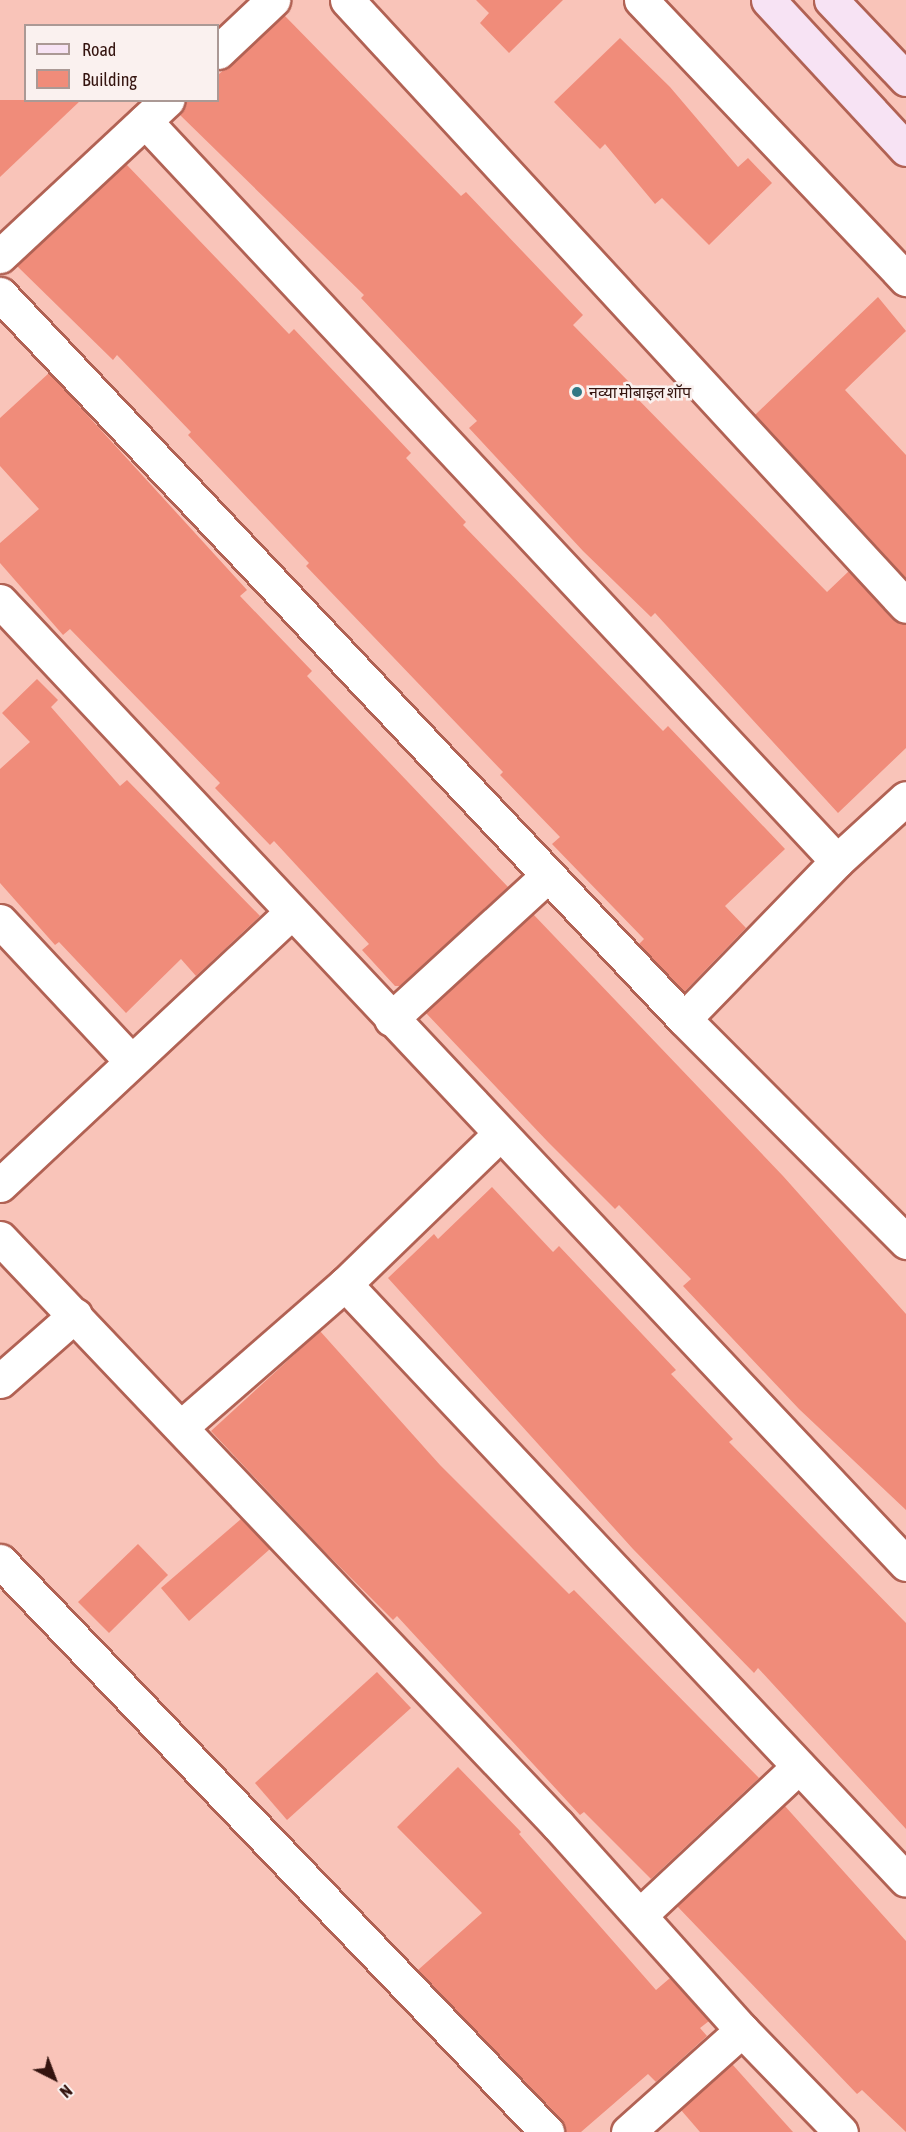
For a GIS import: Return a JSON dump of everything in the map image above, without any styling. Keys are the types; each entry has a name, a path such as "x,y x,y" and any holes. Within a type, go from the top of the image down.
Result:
{"street":[{"path":"219,51 273,0"},
{"path":"347,0 906,606"},
{"path":"641,0 906,279"},
{"path":"768,0 906,149"},
{"path":"831,0 906,79"},
{"path":"0,256 156,111 837,861"},
{"path":"0,294 684,1019 902,1230"},
{"path":"0,601 291,913 906,1564"},
{"path":"684,1019 837,861 906,798"},
{"path":"391,1019 548,876"},
{"path":"0,1185 291,913"},
{"path":"0,921 131,1061"},
{"path":"181,1427 345,1284 500,1134"},
{"path":"0,1238 181,1427 640,1915 742,2030 841,2132"},
{"path":"345,1284 797,1768 906,1880"},
{"path":"0,1381 75,1315"},
{"path":"0,1561 547,2132"},
{"path":"640,1915 797,1768"},
{"path":"628,2132 742,2030"}],"building":[{"path":"476,0 563,0 509,53 480,23 489,13"},
{"path":"284,15 461,196 466,192 583,315 573,325 630,383 626,387 827,592 849,571 892,619 906,624 906,748 838,813 655,613 651,617 583,551 469,428 477,421 361,298 364,295 179,114 184,102 219,102 219,74"},
{"path":"620,38 670,87 738,167 748,158 772,183 709,245 662,198 655,204 605,144 600,149 554,102"},
{"path":"0,100 79,102 0,177"},
{"path":"126,164 289,334 294,329 411,453 406,458 466,522 463,525 663,731 668,726 785,849 725,906 746,928 684,992 639,944 644,939 552,844 560,837 500,775 503,772 306,566 309,563 188,435 191,432 117,355 113,360 17,266"},
{"path":"878,297 906,331 845,390 906,455 906,578 755,415"},
{"path":"49,373 247,590 240,596 312,671 307,676 508,887 400,986 395,986 362,950 369,944 274,841 270,845 215,788 220,783 70,629 63,635 0,563 0,543 39,509 0,466 0,418"},
{"path":"37,679 58,700 51,707 120,786 127,780 260,916 196,976 181,959 126,1013 59,942 55,945 0,883 0,769 30,742 2,713"},
{"path":"533,914 783,1176 906,1314 906,1510 799,1409 683,1286 691,1279 619,1205 615,1209 548,1142 426,1013"},
{"path":"492,1187 553,1252 559,1246 676,1370 671,1374 733,1439 729,1442 906,1623 906,1829 758,1668 754,1673 633,1549 388,1278 434,1234 438,1239"},
{"path":"320,1331 440,1465 569,1594 574,1590 759,1778 651,1879 584,1812 580,1815 397,1616 393,1620 211,1431"},
{"path":"241,1519 270,1549 189,1621 161,1588"},
{"path":"138,1544 168,1575 109,1633 78,1602"},
{"path":"377,1672 411,1708 287,1820 255,1783"},
{"path":"458,1767 521,1832 519,1834 656,1990 670,1978 709,2021 700,2028 707,2036 656,2082 648,2074 581,2132 565,2132 561,2119 418,1970 482,1913 397,1827"},
{"path":"784,1805 906,1941 906,2132 862,2090 857,2094 677,1906"},
{"path":"732,2064 793,2132 700,2132 681,2110"}],"place":[{"name":"नव्या मोबाइल शॉप","path":"577,392"}]}
